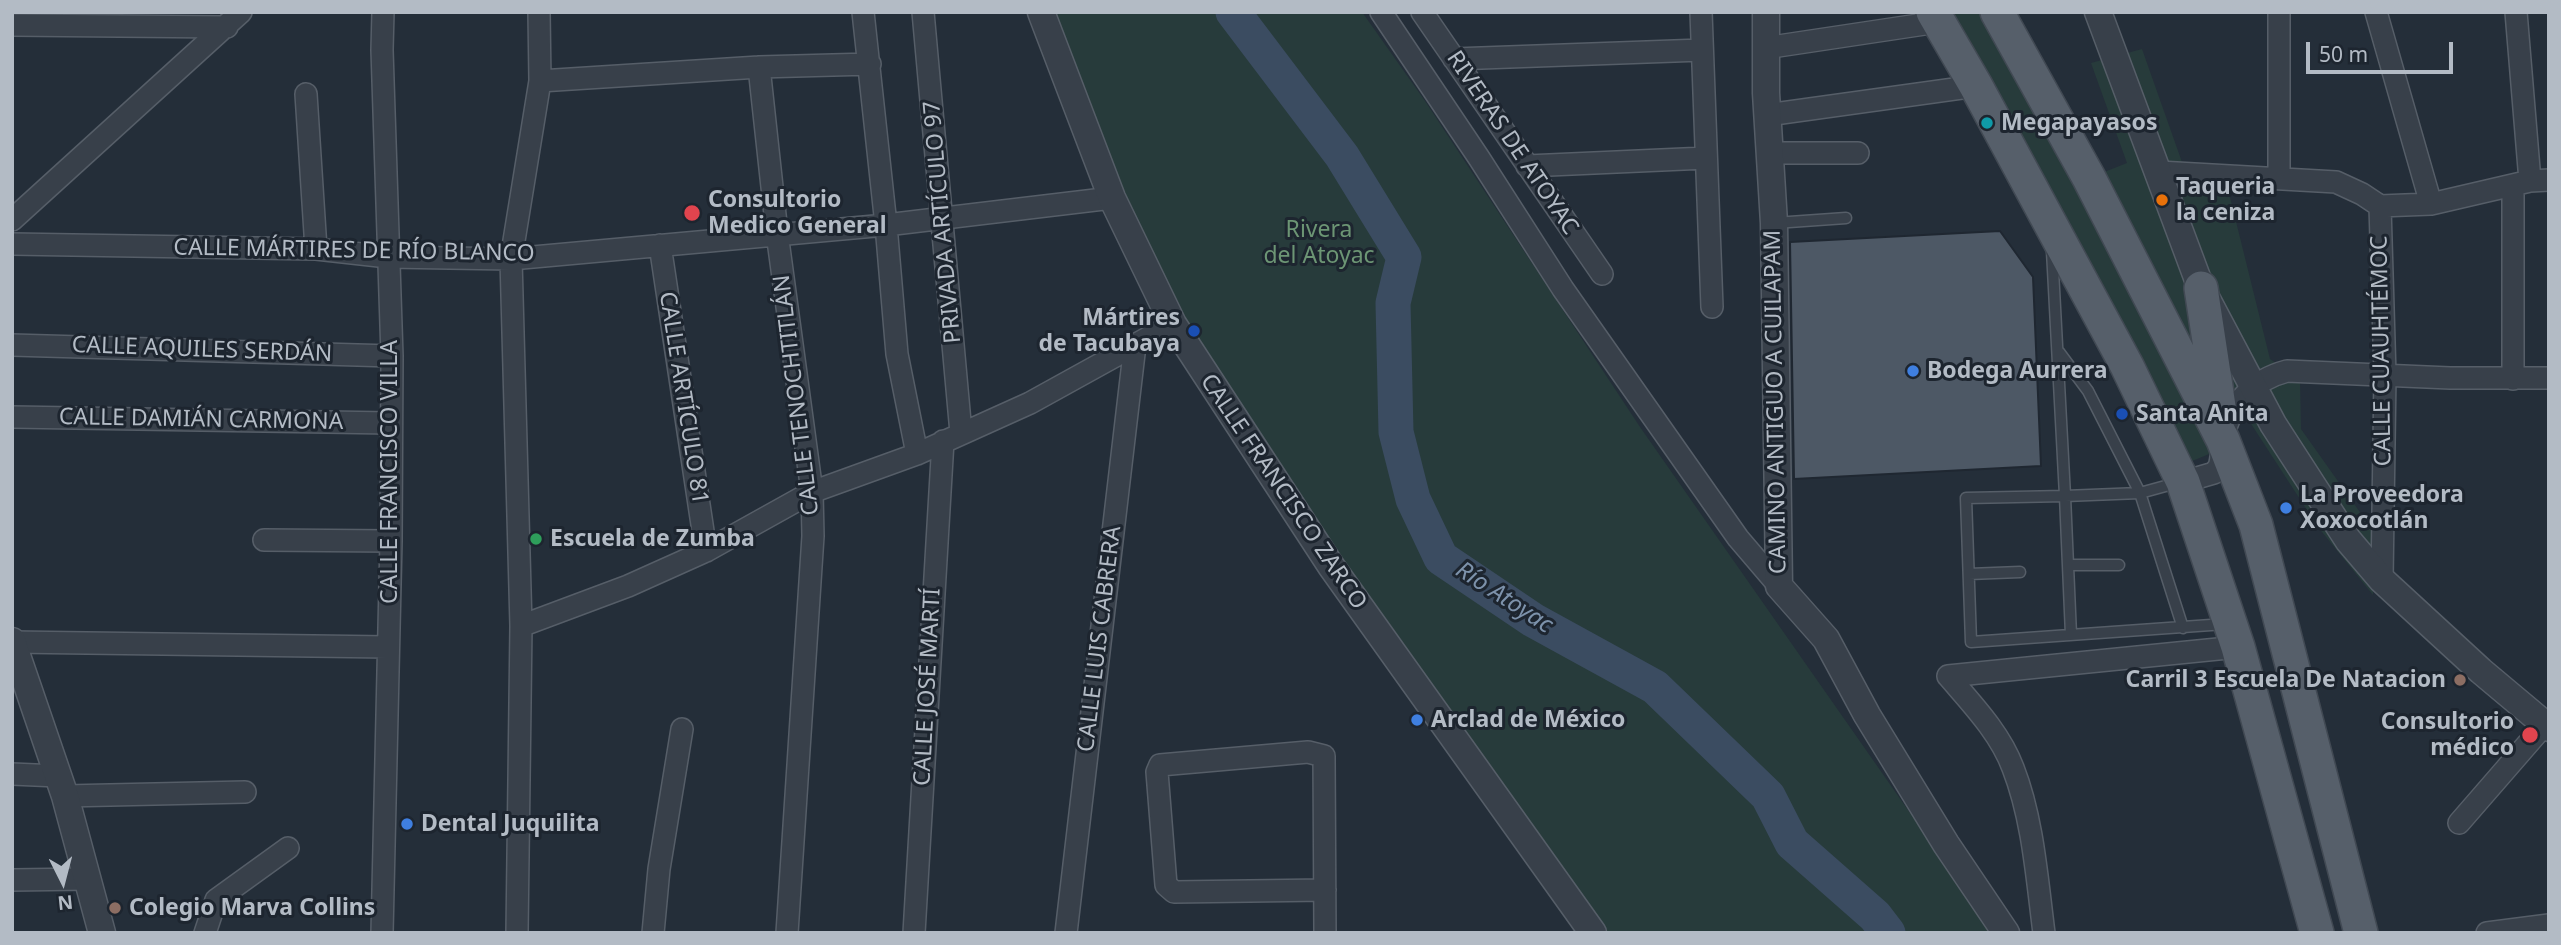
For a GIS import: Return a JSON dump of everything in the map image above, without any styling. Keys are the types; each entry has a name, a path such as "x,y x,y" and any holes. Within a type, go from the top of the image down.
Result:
{"main road":[{"path":"1997,12 2074,150 2223,440 2256,525 2361,933"},
{"path":"1936,17 2127,366 2183,482 2233,636 2316,933"},
{"path":"2201,288 2223,440"}],"street":[{"name":"CALLE FRANCISCO VILLA","path":"382,933 391,541 392,356 383,12"},
{"path":"517,933 521,626 510,259 540,81 539,12"},
{"path":"863,12 897,354 916,454"},
{"name":"PRIVADA ARTÍCULO 97","path":"923,12 943,218 952,437"},
{"name":"CALLE FRANCISCO ZARCO","path":"1041,12 1112,198 1173,324 1331,566 1593,933"},
{"path":"1381,12 1563,289 1738,538 1779,586"},
{"name":"RIVERAS DE ATOYAC","path":"1422,12 1602,274"},
{"path":"1701,12 1712,307"},
{"name":"CAMINO ANTIGUO A CUILAPAM","path":"1766,12 1767,115 1774,223 1779,586 1826,639 1867,715 1946,844 2006,933"},
{"path":"2098,12 2201,288 2273,424 2348,540 2382,580 2481,671 2547,726 2459,823"},
{"path":"2279,12 2279,178"},
{"path":"2376,12 2431,204"},
{"path":"2513,379 2531,182 2516,12"},
{"path":"1765,48 1936,17"},
{"path":"12,25 234,20"},
{"path":"12,220 234,20"},
{"path":"1454,59 1702,50"},
{"path":"540,81 870,64"},
{"name":"CALLE TENOCHTITLÁN","path":"758,68 812,492 813,536 788,933"},
{"path":"1767,115 1976,86"},
{"path":"306,94 316,249"},
{"path":"1771,153 1858,153"},
{"path":"1527,166 1706,158"},
{"path":"2159,172 2336,182 2380,206 2431,204 2531,182"},
{"name":"CALLE MÁRTIRES DE RÍO BLANCO","path":"12,244 316,249 388,257 510,259 886,225 1112,198"},
{"name":"CALLE CUAUHTÉMOC","path":"2380,206 2385,375 2382,580"},
{"name":"CALLE ARTÍCULO 81","path":"660,245 706,551"},
{"path":"521,626 628,586 706,551 812,492 916,454 1030,403 1173,324"},
{"name":"CALLE AQUILES SERDÁN","path":"12,345 392,356"},
{"name":"CALLE LUIS CABRERA","path":"1066,933 1135,345"},
{"path":"2183,482 2214,473 2222,457 2229,418 2237,403 2269,376 2287,371 2513,379 2548,383"},
{"name":"CALLE DAMIÁN CARMONA","path":"12,417 390,423"},
{"name":"CALLE JOSÉ MARTÍ","path":"914,933 952,437"},
{"path":"264,540 391,541"},
{"path":"2044,933 2025,807 2013,766 1983,716 1948,676 2233,636"},
{"path":"102,933 61,786 12,642 388,647"},
{"path":"653,933 659,869 682,729"},
{"path":"1325,890 1174,892 1166,885 1157,772 1160,765 1308,752 1324,756 1325,890 1325,933"},
{"path":"12,774 61,786 245,792"},
{"path":"205,933 216,900 288,848"},
{"path":"12,880 88,879"},
{"path":"2487,933 2549,925"}],"lane":[{"path":"1774,223 1846,218"},
{"path":"2051,224 2071,635"},
{"path":"2059,352 2088,391 2140,493 2183,628"},
{"path":"2183,482 2140,493 1966,498 1971,642 2183,628 2233,636"},
{"path":"2068,565 2119,565"},
{"path":"1969,574 2020,572"}],"green space":[{"name":"Rivera del Atoyac","path":"1044,12 1362,12 1425,101 1640,427 1994,933 1593,933 1173,324"},
{"path":"1948,12 1989,12 2214,452 2185,464"},
{"path":"2142,49 2183,165 2224,173 2270,359 2300,380 2301,429 2374,532 2373,595 2318,527 2244,413 2165,309 2089,178 2127,163 2091,63"}],"building":[{"name":"Bodega Aurrera","path":"2000,231 2033,277 2041,466 1794,479 1790,242"}],"waterway":[{"name":"Río Atoyac","path":"1233,12 1342,156 1404,257 1393,303 1396,432 1413,499 1441,558 1533,620 1655,687 1768,796 1792,843 1875,916 1888,933"}],"place":[{"name":"Megapayasos","path":"1987,123"},
{"name":"Taqueria la ceniza","path":"2162,200"},
{"name":"Consultorio Medico General","path":"692,213"},
{"name":"Mártires de Tacubaya","path":"1194,331"},
{"name":"Bodega Aurrera","path":"1913,371"},
{"name":"Santa Anita","path":"2122,414"},
{"name":"La Proveedora Xoxocotlán","path":"2286,508"},
{"name":"Escuela de Zumba","path":"536,539"},
{"name":"Carril 3 Escuela De Natacion","path":"2460,680"},
{"name":"Arclad de México","path":"1417,720"},
{"name":"Consultorio médico","path":"2530,735"},
{"name":"Dental Juquilita","path":"407,824"},
{"name":"Colegio Marva Collins","path":"115,908"}]}
